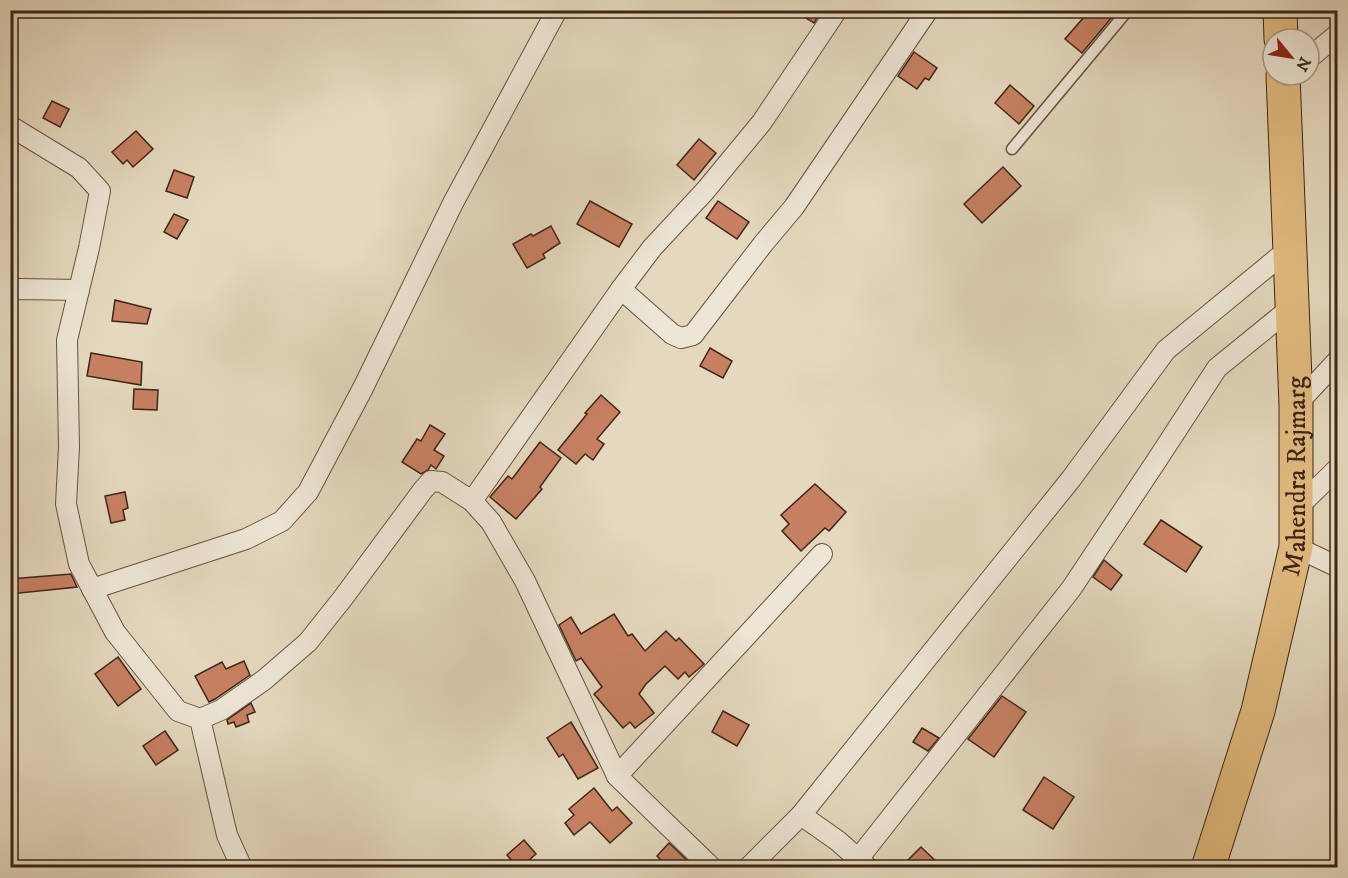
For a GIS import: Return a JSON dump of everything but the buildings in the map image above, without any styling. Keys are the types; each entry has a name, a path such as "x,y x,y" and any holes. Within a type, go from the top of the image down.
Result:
{"highway":[{"path":"1280,10 1281,27"},
{"name":"Mahendra Rajmarg","path":"1208,867 1258,711 1296,547 1296,405 1285,87"}],"street":[{"path":"92,589 246,539 282,521 308,492 363,387 453,203 556,10"},
{"path":"472,501 621,289 652,248 705,191 762,122 837,10"},
{"path":"621,289 672,334 681,338 693,335 794,207 928,10"},
{"path":"1321,48 1338,34"},
{"path":"10,126 79,168 100,191 67,340 69,447 66,504 79,564 115,632 178,711 200,719 221,710 264,680 308,642 423,490 431,482 442,482 472,501 491,522 525,581 617,776 712,867"},
{"path":"748,867 801,815 1071,479 1166,350 1290,248"},
{"path":"15,290 79,290"},
{"path":"801,815 838,841 863,863 1071,589 1217,368 1292,307"},
{"path":"1296,405 1338,360"},
{"path":"1296,509 1338,468"},
{"path":"1296,547 1338,567"},
{"path":"617,776 822,554"},
{"path":"200,719 227,836 242,867"}],"lane":[{"path":"1012,149 1128,10"}]}
